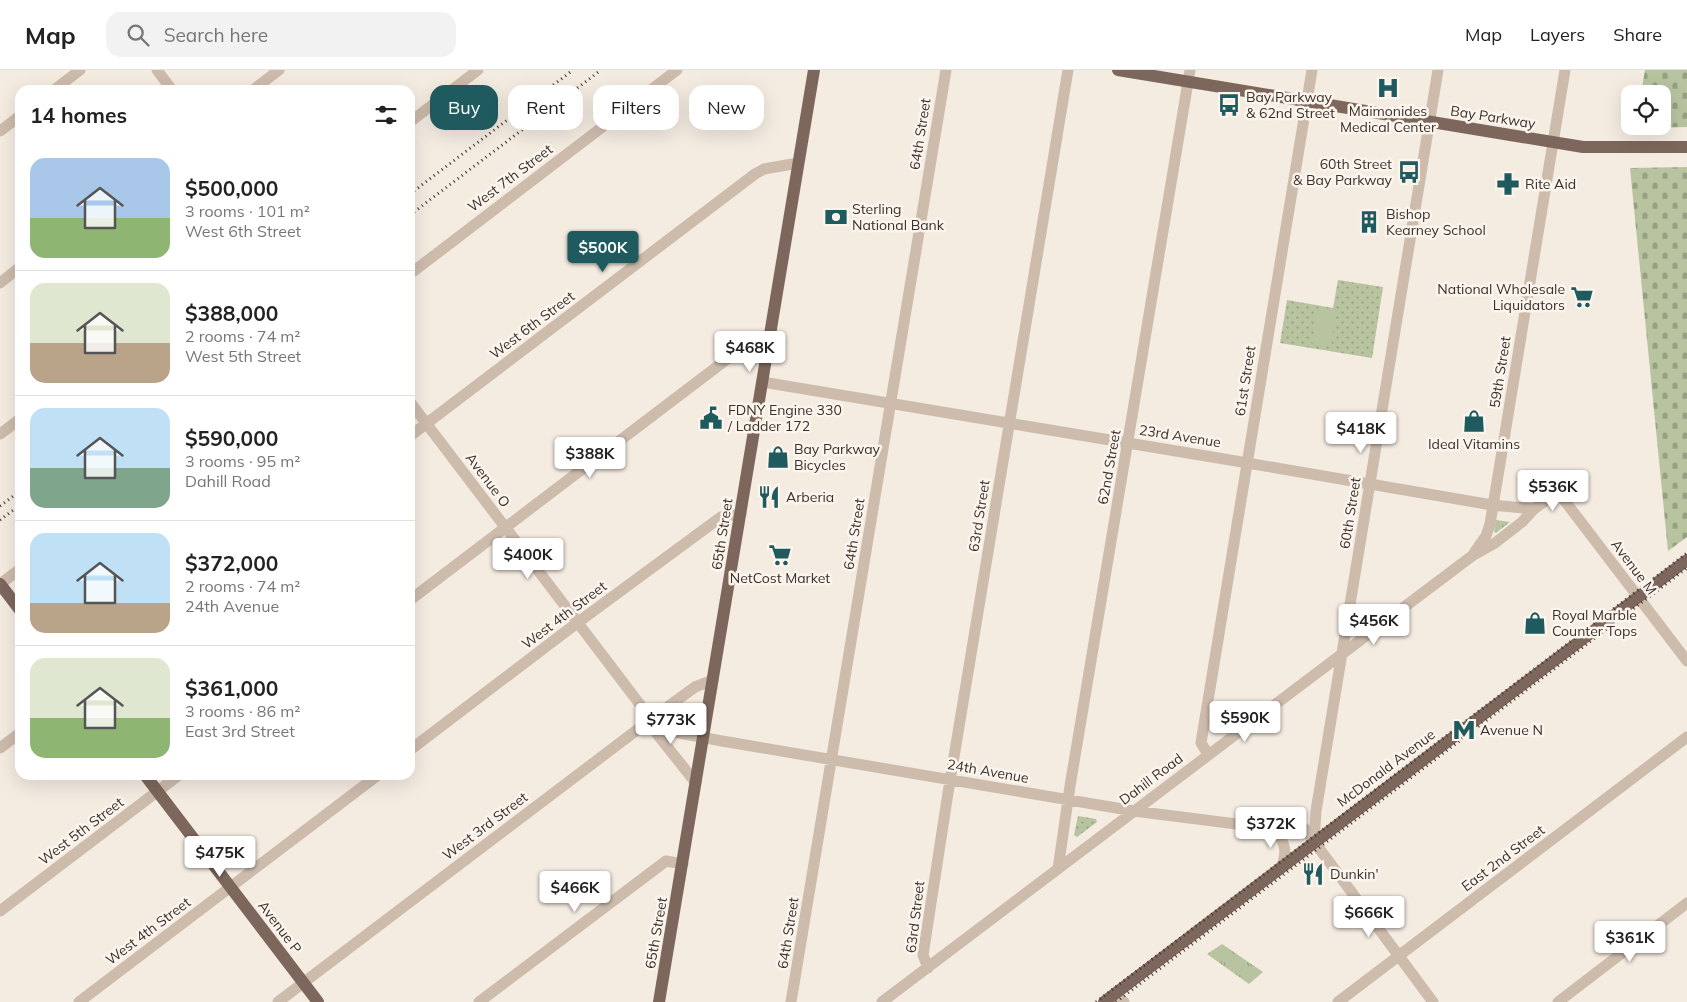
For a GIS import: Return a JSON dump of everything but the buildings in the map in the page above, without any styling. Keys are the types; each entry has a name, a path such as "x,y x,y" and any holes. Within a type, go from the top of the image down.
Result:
{"main road":[{"name":"65th Street","path":"659,1002 814,70"},
{"name":"Bay Parkway","path":"1118,70 1189,76 1307,102 1591,148 1687,147"},
{"name":"McDonald Avenue","path":"1114,1000 1281,867 1687,560"},
{"path":"0,584 15,604"},
{"name":"Avenue P","path":"149,780 318,1002"}],"street":[{"path":"60,85 80,70"},
{"path":"157,70 168,85"},
{"path":"260,85 279,70"},
{"path":"415,118 478,70"},
{"name":"West 7th Street","path":"415,270 677,70"},
{"name":"64th Street","path":"791,1002 946,70"},
{"name":"63rd Street","path":"928,968 923,955 950,780 1068,70"},
{"name":"61st Street","path":"1208,754 1201,743 1312,70"},
{"name":"60th Street","path":"1314,842 1316,811 1438,70"},
{"name":"59th Street","path":"1472,556 1486,536 1492,505 1565,70"},
{"name":"62nd Street","path":"1058,869 1068,799 1189,76"},
{"path":"0,131 15,120"},
{"name":"West 6th Street","path":"415,432 755,174 764,169 798,163"},
{"path":"0,283 15,271"},
{"path":"415,596 743,347 768,348"},
{"name":"23rd Avenue","path":"762,382 1247,462 1492,505 1534,510"},
{"name":"Avenue O","path":"415,409 651,719 657,734 696,783"},
{"path":"0,434 15,423"},
{"name":"Dahill Road","path":"882,1002 1472,556 1495,543 1558,492"},
{"name":"Avenue M","path":"1558,492 1687,660"},
{"name":"West 4th Street","path":"415,746 721,517 741,514"},
{"path":"0,584 15,573"},
{"name":"West 3rd Street","path":"278,1002 651,719 695,687 713,680"},
{"name":"Avenue O","path":"651,719 674,732 704,738"},
{"path":"0,748 15,737"},
{"name":"East 2nd Street","path":"1338,1002 1687,737"},
{"name":"24th Avenue","path":"704,738 1134,811 1268,828 1276,824 1304,828 1314,842"},
{"name":"West 5th Street","path":"0,911 172,780"},
{"name":"West 4th Street","path":"79,1002 371,780"},
{"path":"1268,828 1278,834 1284,845 1285,856 1281,867"},
{"path":"1314,842 1433,1002"},
{"path":"479,1002 666,861 683,864"},
{"path":"1558,1002 1687,904"}],"green space":[{"path":"1645,70 1687,70 1687,127 1671,127 1671,85 1642,85"},
{"path":"1687,167 1687,537 1668,551 1630,168"},
{"path":"1338,280 1383,287 1372,358 1280,343 1287,300 1333,308"},
{"path":"1318,307 1336,310 1331,346 1312,343"},
{"path":"1496,520 1510,522 1496,533 1494,532"},
{"path":"688,704 691,707 688,721 673,718 672,716"},
{"path":"1078,816 1096,819 1097,822 1077,837 1074,835"},
{"path":"1222,944 1263,972 1249,984 1207,954"}],"railway":[{"path":"415,190 573,70"},
{"path":"415,211 601,70"},
{"path":"0,506 15,495"},
{"path":"0,520 15,509"},
{"path":"1096,1002 1687,553"},
{"path":"1116,1002 1687,568"}],"place":[{"name":"Maimonides Medical Center","path":"1388,88"},
{"name":"Bay Parkway & 62nd Street","path":"1229,105"},
{"name":"60th Street & Bay Parkway","path":"1409,172"},
{"name":"Rite Aid","path":"1508,184"},
{"name":"Sterling National Bank","path":"836,217"},
{"name":"Bishop Kearney School","path":"1369,222"},
{"name":"National Wholesale Liquidators","path":"1582,297"},
{"name":"FDNY Engine 330 / Ladder 172","path":"711,418"},
{"name":"Ideal Vitamins","path":"1474,421"},
{"name":"Bay Parkway Bicycles","path":"778,457"},
{"name":"Arberia","path":"769,497"},
{"name":"NetCost Market","path":"780,555"},
{"name":"Royal Marble Counter Tops","path":"1535,623"},
{"name":"Avenue N","path":"1464,730"},
{"name":"Dunkin'","path":"1313,874"}]}
